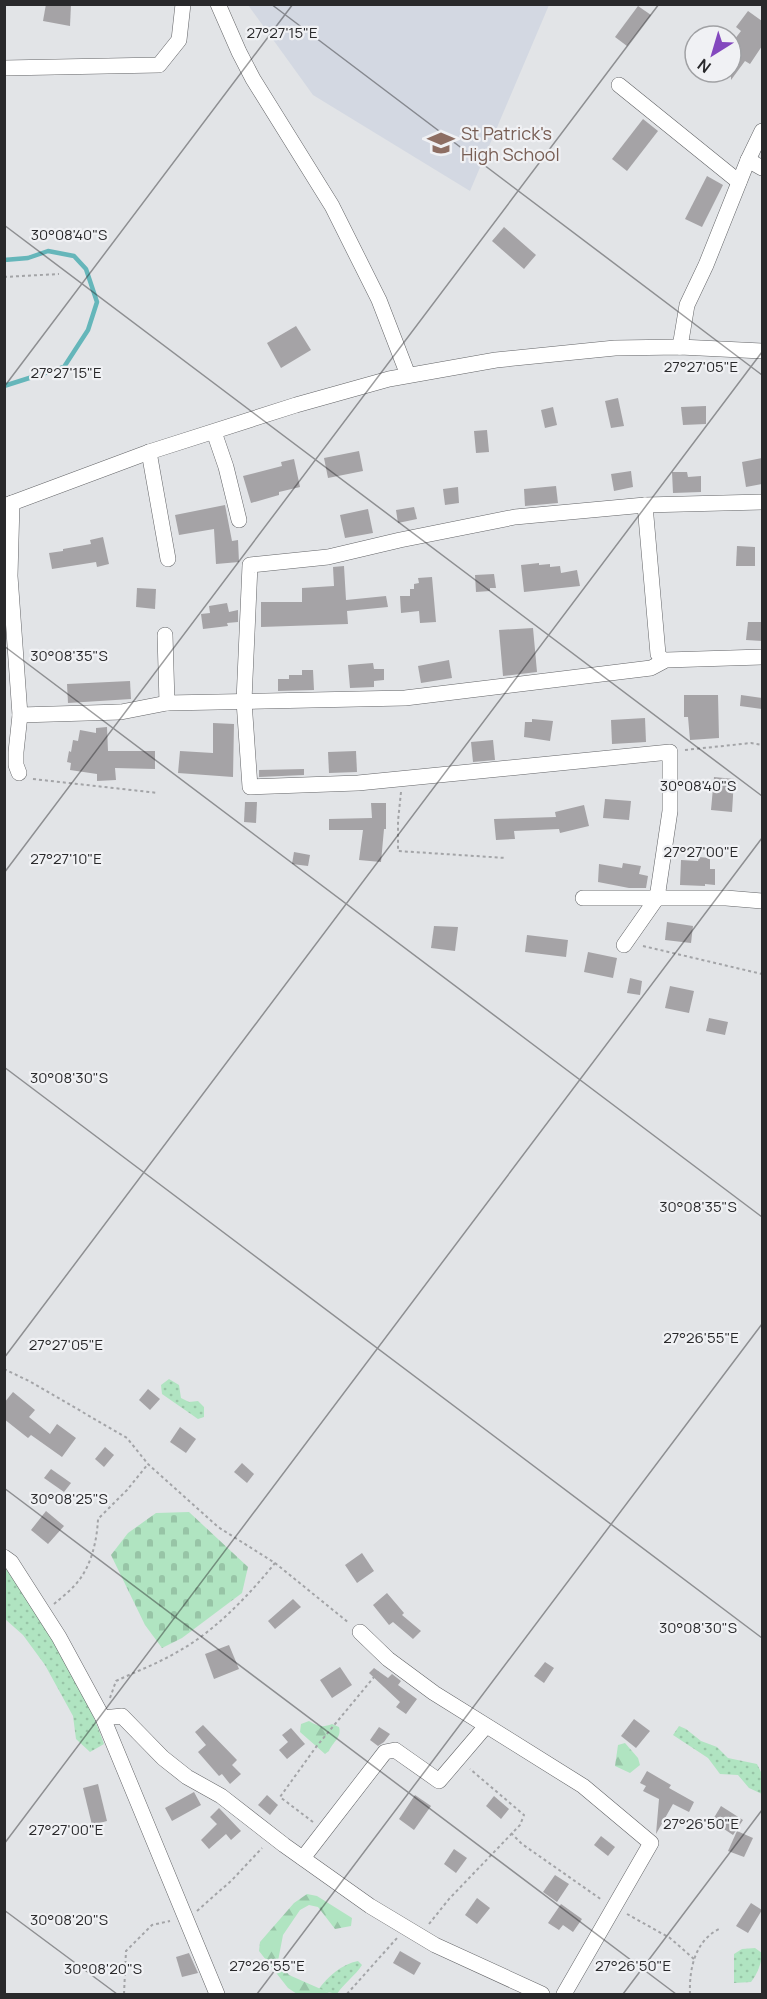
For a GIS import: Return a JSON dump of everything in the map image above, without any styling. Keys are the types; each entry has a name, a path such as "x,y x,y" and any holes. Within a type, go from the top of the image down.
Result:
{"street":[{"path":"4,68 159,65 179,40 183,4"},
{"path":"218,4 253,79 347,234 380,300 408,375"},
{"path":"619,85 739,182"},
{"path":"680,347 687,305 762,131"},
{"path":"748,159 762,168"},
{"path":"19,773 16,765 16,752 20,715 10,576 8,505 149,452 296,405 408,375 496,360 615,348 680,347 762,351"},
{"path":"214,432 226,467 239,520"},
{"path":"149,452 168,559"},
{"path":"628,939 657,898 670,811 670,752 358,783 250,787 244,701 250,565 328,557 515,517 645,505 762,502"},
{"path":"645,505 658,654 663,661"},
{"path":"165,634 167,702"},
{"path":"20,715 121,712 167,702 405,698 651,668 666,660 762,657"},
{"path":"583,898 762,900"},
{"path":"4,1557 10,1562 44,1613 109,1718 217,1995"},
{"path":"360,1632 388,1659 434,1693 583,1786 651,1843 564,1995"},
{"path":"109,1718 122,1716 163,1758 187,1777 220,1796 370,1906 435,1945 542,1995"},
{"path":"303,1858 385,1752 395,1750 439,1781 486,1726"}],"path":[{"path":"4,277 59,274"},
{"path":"670,752 751,743 762,746"},
{"path":"19,773 24,777 36,779 158,793"},
{"path":"403,777 398,821 398,851 506,858"},
{"path":"628,939 644,946 762,974"},
{"path":"4,1369 31,1382 127,1438 148,1464 218,1527 275,1563 360,1632"},
{"path":"44,1613 77,1583 97,1540 98,1519 127,1490 148,1464"},
{"path":"109,1718 109,1699 116,1681 181,1651 212,1627 255,1587 275,1563"},
{"path":"325,1830 280,1797 316,1747 388,1659"},
{"path":"420,1936 449,1899 520,1824 524,1815 459,1759"},
{"path":"511,1833 522,1844 613,1907 670,1938 694,1959"},
{"path":"124,1995 126,1951 152,1925 186,1918 200,1909 232,1880 273,1836"},
{"path":"347,1995 406,1928"},
{"path":"690,1995 689,1976 696,1952 708,1935 719,1929"}],"shaded area":[{"name":"St Patrick's High School","path":"248,5 549,5 470,191 313,95"}],"green space":[{"path":"169,1379 179,1385 181,1398 189,1402 198,1401 204,1407 204,1417 198,1419 162,1394 161,1385"},
{"path":"189,1512 248,1567 242,1593 182,1638 162,1648 145,1625 111,1555 128,1533 156,1513"},
{"path":"4,1565 60,1652 95,1720 104,1744 90,1752 76,1739 73,1716 45,1665 23,1635 5,1619"},
{"path":"309,1721 320,1726 332,1724 339,1727 338,1737 325,1754 300,1732 301,1724"},
{"path":"679,1726 701,1741 717,1747 728,1758 757,1764 762,1774 762,1794 749,1788 738,1775 720,1774 708,1758 673,1735"},
{"path":"625,1743 638,1758 640,1765 630,1773 615,1766 618,1745"},
{"path":"307,1894 317,1896 352,1918 351,1926 335,1929 318,1907 309,1905 300,1910 283,1935 278,1961 289,1975 332,1994 297,1994 288,1988 259,1951 260,1942 294,1903"},
{"path":"755,1948 762,1953 755,1976 751,1982 734,1983 734,1954 742,1949"},
{"path":"358,1961 362,1965 337,1994 318,1990 335,1972"}],"building":[{"path":"46,4 71,4 70,26 43,21"},
{"path":"638,6 651,15 627,46 615,37"},
{"path":"748,11 762,21 762,46 750,64 745,61 743,64 743,24 738,24"},
{"path":"643,119 658,131 627,171 612,159"},
{"path":"707,176 723,185 702,227 685,219"},
{"path":"504,227 536,255 524,269 492,241"},
{"path":"296,326 311,350 281,368 267,343"},
{"path":"618,398 624,426 611,428 605,401"},
{"path":"706,406 706,424 683,425 681,407"},
{"path":"553,407 557,425 545,428 541,410"},
{"path":"487,430 489,452 476,453 474,431"},
{"path":"359,451 363,471 328,478 324,458"},
{"path":"762,458 762,484 746,487 742,462"},
{"path":"294,459 300,487 251,503 243,476 282,466 281,462"},
{"path":"631,471 633,487 614,491 611,474"},
{"path":"672,472 687,472 688,477 701,476 701,492 673,493"},
{"path":"556,486 558,503 525,506 524,489"},
{"path":"458,487 459,503 445,505 443,489"},
{"path":"225,505 232,541 238,540 239,562 216,564 214,529 179,535 175,515"},
{"path":"414,507 417,519 398,523 396,510"},
{"path":"368,509 373,533 345,538 340,515"},
{"path":"103,537 109,564 97,567 96,562 52,569 49,553 91,544 90,540"},
{"path":"737,546 755,547 755,566 736,566"},
{"path":"539,563 539,565 550,564 550,567 560,566 561,573 577,570 580,586 524,592 521,565"},
{"path":"344,566 346,600 386,596 388,607 347,611 348,624 261,627 261,602 302,602 302,588 334,586 333,567"},
{"path":"494,574 496,588 476,592 475,575"},
{"path":"432,577 436,622 420,623 419,611 401,613 400,596 410,596 410,589 414,589 414,584 419,583 418,578"},
{"path":"137,588 156,589 155,609 136,607"},
{"path":"227,603 229,612 238,610 238,622 227,623 228,626 203,629 201,614 210,613 209,606"},
{"path":"748,622 762,622 762,641 746,640"},
{"path":"533,628 537,672 503,676 499,630"},
{"path":"449,660 452,678 421,683 418,666"},
{"path":"373,663 374,669 384,669 384,680 374,681 374,687 350,688 348,665"},
{"path":"302,670 313,670 314,690 278,691 278,679 289,679 289,675 302,675"},
{"path":"130,681 131,699 68,703 67,684"},
{"path":"684,695 718,695 719,738 690,740 688,717 684,717"},
{"path":"741,695 762,698 762,709 740,706"},
{"path":"645,718 646,742 612,744 611,720"},
{"path":"532,719 553,721 550,741 524,737 525,722 532,722"},
{"path":"213,723 234,724 233,777 178,773 180,751 213,753"},
{"path":"107,727 108,751 155,751 155,769 115,768 116,780 97,781 97,774 70,770 71,763 67,762 69,751 71,752 73,740 78,741 80,730 96,733 96,728"},
{"path":"493,740 495,760 473,762 471,742"},
{"path":"356,751 357,772 329,773 328,752"},
{"path":"304,769 304,775 259,777 259,770"},
{"path":"714,777 734,779 732,812 711,810"},
{"path":"605,799 631,801 629,820 603,818"},
{"path":"245,802 257,802 256,823 244,822"},
{"path":"371,803 386,803 386,829 384,829 381,862 359,860 363,830 329,830 329,819 372,818"},
{"path":"584,805 589,826 560,833 559,829 514,831 515,839 496,840 494,819 556,817 555,812"},
{"path":"294,852 310,855 308,866 292,864"},
{"path":"699,857 710,858 710,869 715,869 715,885 680,885 681,860 698,861"},
{"path":"623,863 641,866 639,874 648,876 646,888 629,888 598,882 599,864 622,868"},
{"path":"667,922 693,926 691,943 665,940"},
{"path":"434,926 458,927 455,951 431,948"},
{"path":"527,935 568,940 566,957 525,952"},
{"path":"588,952 617,958 613,978 584,972"},
{"path":"630,978 642,981 640,995 627,993"},
{"path":"670,986 694,991 689,1013 665,1008"},
{"path":"709,1018 728,1022 725,1035 706,1031"},
{"path":"148,1389 160,1399 150,1410 139,1400"},
{"path":"13,1392 35,1410 29,1417 50,1434 57,1424 76,1438 62,1457 31,1435 28,1438 4,1419 4,1403"},
{"path":"180,1427 196,1439 186,1453 170,1442"},
{"path":"105,1447 114,1455 104,1467 95,1459"},
{"path":"242,1463 254,1474 247,1483 234,1472"},
{"path":"51,1469 71,1483 64,1492 44,1478"},
{"path":"46,1511 64,1526 48,1544 31,1530"},
{"path":"362,1553 374,1571 357,1583 345,1565"},
{"path":"387,1593 404,1613 402,1615 421,1631 413,1639 393,1622 389,1625 373,1605"},
{"path":"293,1599 301,1607 275,1629 268,1621"},
{"path":"229,1645 239,1669 214,1679 205,1654"},
{"path":"545,1662 554,1668 544,1683 534,1676"},
{"path":"340,1667 352,1685 332,1698 320,1680"},
{"path":"374,1668 388,1678 392,1674 401,1681 398,1685 417,1699 406,1714 396,1707 400,1702 369,1673"},
{"path":"634,1719 650,1731 636,1748 621,1736"},
{"path":"203,1725 237,1760 232,1765 241,1774 230,1784 222,1774 219,1776 198,1752 206,1745 195,1732"},
{"path":"379,1727 390,1734 378,1746 370,1740"},
{"path":"291,1728 305,1744 287,1759 279,1750 288,1742 282,1735"},
{"path":"647,1771 671,1785 669,1788 694,1802 689,1812 673,1804 656,1834 659,1799 643,1791 646,1786 640,1783"},
{"path":"98,1784 107,1821 92,1825 83,1788"},
{"path":"194,1792 201,1805 172,1821 165,1808"},
{"path":"267,1795 278,1805 270,1815 258,1805"},
{"path":"415,1795 431,1806 414,1830 399,1819"},
{"path":"494,1796 509,1809 501,1819 486,1806"},
{"path":"721,1806 743,1820 733,1835 712,1821"},
{"path":"219,1808 241,1831 231,1840 226,1834 209,1849 201,1840 217,1824 210,1817"},
{"path":"737,1831 753,1838 744,1857 728,1851"},
{"path":"601,1836 615,1847 608,1856 594,1845"},
{"path":"454,1849 467,1858 456,1873 444,1864"},
{"path":"555,1875 569,1884 557,1902 543,1892"},
{"path":"477,1898 490,1908 477,1924 465,1915"},
{"path":"751,1903 762,1910 748,1933 736,1926"},
{"path":"561,1904 582,1919 573,1932 563,1925 559,1930 548,1923"},
{"path":"400,1951 421,1963 414,1975 393,1963"},
{"path":"189,1953 198,1973 182,1977 176,1957"}],"waterway":[{"path":"4,260 28,258 48,251 74,256 86,269 97,302 88,330 64,367 4,386"}],"place":[{"name":"St Patrick's High School","path":"441,143"}]}
